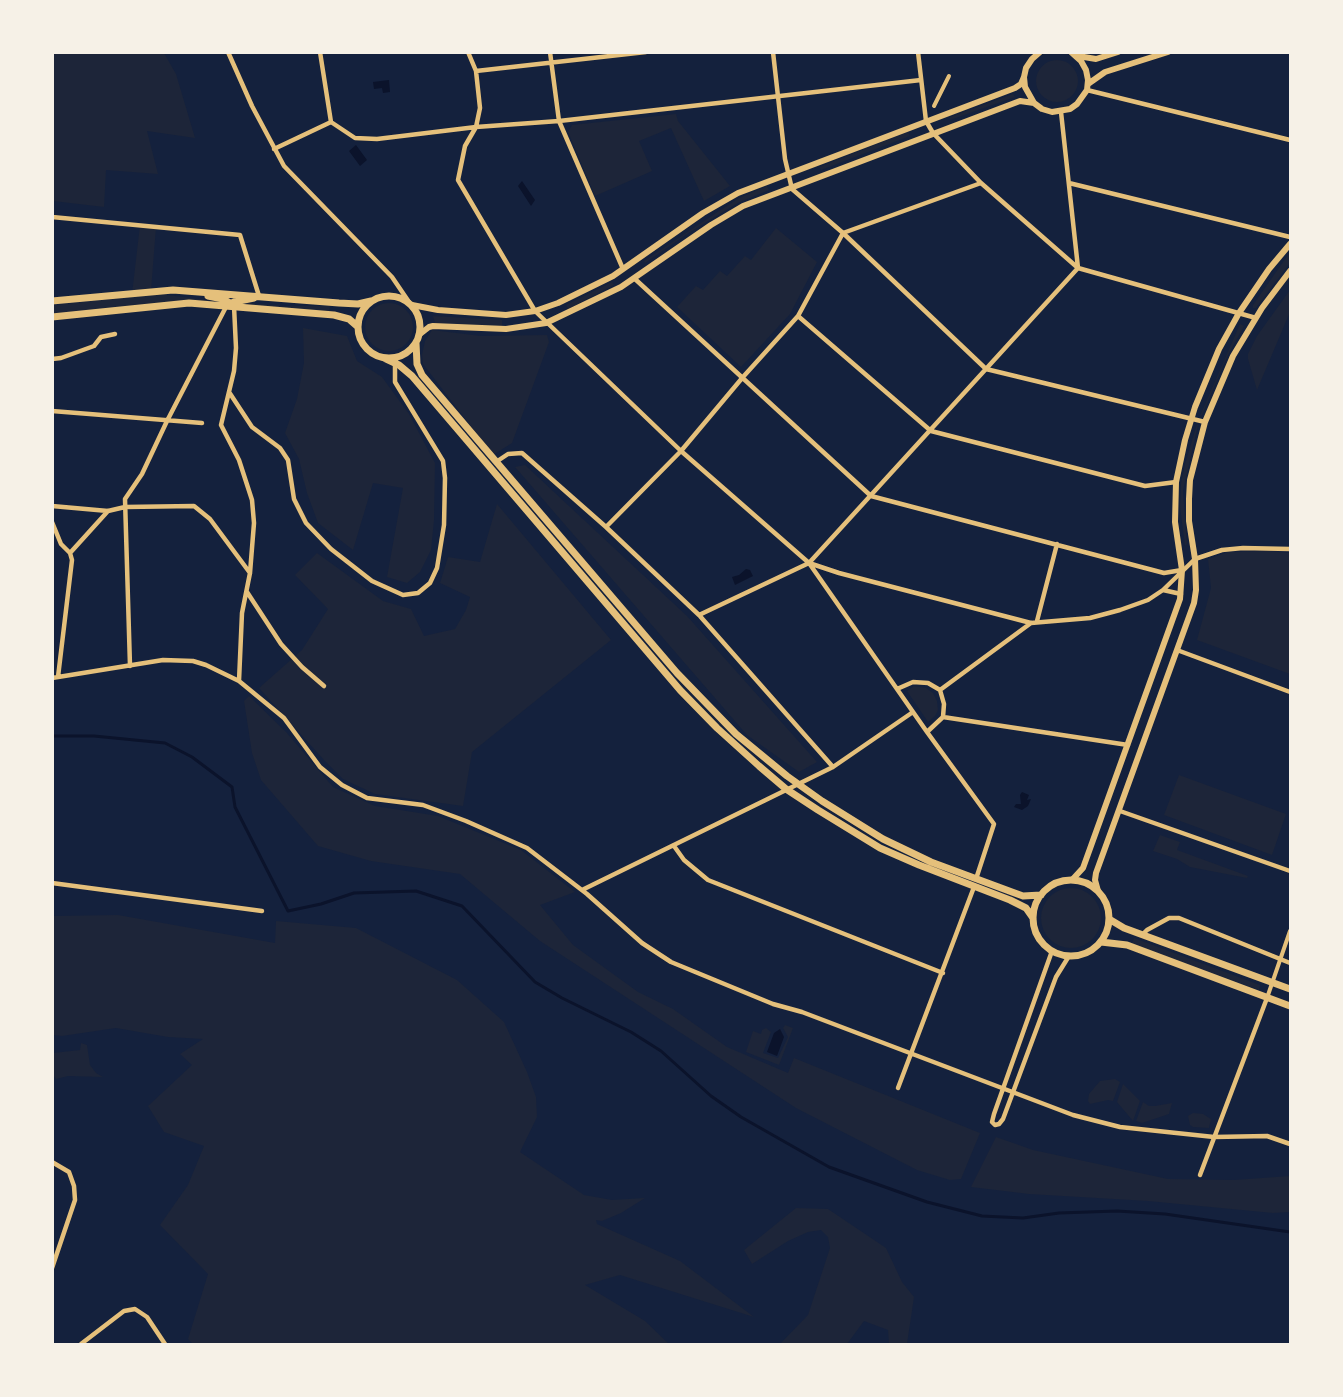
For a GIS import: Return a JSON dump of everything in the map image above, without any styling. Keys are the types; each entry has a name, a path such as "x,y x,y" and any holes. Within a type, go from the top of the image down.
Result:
{"main road":[{"path":"173,290 213,296 230,307 268,296"},
{"path":"52,301 173,290 358,304 385,296 401,298 410,304 420,318 420,334 409,352 402,356 384,358"},
{"path":"357,326 361,313 371,301"},
{"path":"52,317 189,303 334,315 350,319 357,326 361,340 367,348 395,363 412,376 688,699 747,756 786,789 880,848 975,883 1023,896 1041,896"},
{"path":"416,343 417,364 422,375 694,693 736,734 832,808 883,838 1026,908 1033,918 1038,937 1052,951 1069,956 1087,952 1101,942 1106,934 1109,919 1107,907 1098,891 1090,885 1072,880 1054,884 1041,896 1033,918"},
{"path":"1109,919 1142,935 1290,989"},
{"path":"1101,942 1127,945 1290,1006"}],"street":[{"path":"228,52 284,166 392,277 410,304 438,310 506,315 535,311 558,303 623,269 738,193 1015,88 1021,84 1032,59 1040,52"},
{"path":"468,52 476,71 480,108 476,127 465,146 458,180 535,311 681,451 809,563 994,824 943,973 898,1088"},
{"path":"550,52 559,121 623,269"},
{"path":"476,71 646,52"},
{"path":"772,52 787,175 792,189 843,233 986,369 1205,422"},
{"path":"918,52 926,121 933,133 981,183 1078,268 1256,318"},
{"path":"1073,53 1085,58 1096,59 1118,52"},
{"path":"1024,77 1028,96 1034,103 1042,109 1062,112 1077,104 1087,87 1105,72 1168,52"},
{"path":"1073,53 1082,61 1086,70 1087,87"},
{"path":"321,54 331,122 355,138 376,139 921,81"},
{"path":"934,106 950,76"},
{"path":"1087,87 1290,140"},
{"path":"420,334 433,326 506,329 546,323 635,279 734,211 1020,101 1034,103"},
{"path":"699,615 809,563 1078,268 1062,112"},
{"path":"274,149 331,122"},
{"path":"606,527 681,451 742,377 798,316 843,233 981,183"},
{"path":"1068,183 1290,237"},
{"path":"52,217 240,235 259,296"},
{"path":"1072,880 1083,868 1181,594 1182,570 1175,522 1176,482 1191,419 1208,374 1239,314 1269,269 1290,244"},
{"path":"1098,891 1096,873 1194,603 1195,559 1189,521 1190,480 1205,422 1233,356 1256,318 1290,271"},
{"path":"635,279 871,496 1164,573 1182,570"},
{"path":"230,307 236,348 234,371 221,425 239,460 252,500 254,523 250,573 242,613 239,681"},
{"path":"130,666 125,499 142,474 166,421 230,307"},
{"path":"798,316 931,431 1145,486 1176,482"},
{"path":"52,359 94,346 100,337 115,334"},
{"path":"229,392 252,427 280,448 288,460 294,499 306,523 331,549 372,581 403,595 418,593 430,583 436,568 444,525 445,477 443,461 395,382 395,363"},
{"path":"52,411 202,423"},
{"path":"496,462 508,454 522,453 606,527 699,615 833,767"},
{"path":"52,506 108,511 125,507 194,506 210,519 250,573"},
{"path":"70,553 108,511"},
{"path":"52,522 61,544 70,553 72,560 55,677 163,660 193,661 206,665 239,681 284,718 320,767 342,785 367,798 423,806 466,821 527,849 582,890 642,943 671,962 773,1004 802,1012 1073,1115 1120,1127 1214,1137 1267,1136 1290,1144"},
{"path":"1037,621 1057,544"},
{"path":"939,690 1031,623 1100,615 1148,600 1163,590 1195,559 1222,550 1290,549"},
{"path":"809,563 839,573 1031,623"},
{"path":"1163,590 1181,594"},
{"path":"247,592 282,644 324,687"},
{"path":"1177,650 1290,692"},
{"path":"897,688 913,682 928,683 939,690 944,704 943,717 927,732"},
{"path":"582,890 833,767 913,711"},
{"path":"943,717 1128,745"},
{"path":"1120,811 1290,871"},
{"path":"674,846 684,860 708,880 943,973"},
{"path":"52,883 262,911"},
{"path":"1142,935 1169,918 1179,918 1290,963"},
{"path":"1200,1175 1273,983 1290,931"},
{"path":"1052,951 992,1119 995,1125 1001,1122 1056,977 1069,956"},
{"path":"52,1162 69,1172 74,1186 75,1200 52,1268"},
{"path":"81,1344 124,1311 135,1309 147,1317 165,1344"}],"shaded area":[{"path":"53,52 164,53 176,74 195,138 147,131 158,174 106,170 104,207 53,201"},
{"path":"1057,60 1065,61 1072,66 1077,73 1077,89 1072,96 1065,101 1057,102 1049,101 1042,96 1037,89 1036,81 1037,73 1042,66 1049,61"},
{"path":"389,80 390,92 383,93 382,88 374,89 373,82"},
{"path":"1013,94 1015,97 950,120 950,117"},
{"path":"676,114 678,121 730,186 704,201 671,128 639,141 652,171 595,196 568,132 572,125"},
{"path":"908,132 910,136 821,170 819,167"},
{"path":"356,145 367,160 360,166 349,151"},
{"path":"522,181 535,200 531,206 518,186"},
{"path":"767,186 769,190 738,203 645,263 644,261 739,198"},
{"path":"140,225 156,227 151,291 132,294"},
{"path":"776,228 817,262 790,314 741,367 677,307 696,286 703,290 720,271 727,276 745,256 751,260"},
{"path":"1290,252 1290,263 1256,308 1253,308 1253,305"},
{"path":"612,282 614,285 568,309 566,305"},
{"path":"1290,290 1290,312 1257,390 1248,354 1257,336"},
{"path":"160,294 214,301 54,314 54,305"},
{"path":"247,303 330,306 329,313 247,305"},
{"path":"384,303 394,303 406,310 413,322 413,332 406,344 394,351 384,351 369,340 365,332 365,322 376,307"},
{"path":"433,316 502,320 502,326 435,323"},
{"path":"1240,324 1244,326 1200,416"},
{"path":"303,328 347,336 357,361 382,377 409,414 435,463 431,550 420,572 407,583 387,577 403,488 373,483 353,550 318,523 307,493 299,459 285,433 297,399 304,363"},
{"path":"432,330 481,336 547,335 549,342 512,443 493,455 423,364 425,341"},
{"path":"1197,424 1183,491 1187,544 1185,546 1180,507 1181,484"},
{"path":"525,465 687,616 817,762 799,772 747,735 515,467"},
{"path":"497,504 611,640 472,752 463,806 375,794 343,779 259,688 302,650 328,609 295,575 317,553 383,601 411,609 424,636 455,629 466,610 470,597 440,583 448,557 480,562"},
{"path":"1228,552 1290,553 1290,674 1197,640 1211,588 1208,559"},
{"path":"746,569 750,570 753,576 735,585 732,577"},
{"path":"914,686 926,688 933,693 937,701 938,710 928,722 907,691"},
{"path":"249,696 287,733 333,787 375,806 438,816 521,850 575,892 540,905 573,945 638,992 673,1009 727,1047 788,1073 794,1058 980,1133 961,1179 950,1180 917,1170 796,1108 540,941 460,874 371,861 318,846 261,780 252,753 244,701"},
{"path":"1179,775 1286,814 1272,855 1164,815"},
{"path":"1022,792 1029,795 1027,800 1031,799 1028,806 1022,810 1014,807 1016,804 1021,804"},
{"path":"1160,835 1180,842 1177,850 1248,876 1247,878 1190,867 1177,859 1153,851"},
{"path":"1065,888 1077,888 1088,893 1096,901 1101,918 1099,930 1088,943 1077,948 1065,948 1054,943 1046,935 1041,924 1041,912 1046,901 1054,893"},
{"path":"118,915 275,943 276,921 356,928 457,980 504,1022 527,1072 536,1097 537,1117 520,1152 584,1195 612,1200 645,1198 621,1213 602,1221 596,1220 597,1224 680,1261 754,1317 620,1275 585,1285 645,1321 669,1344 193,1344 188,1339 208,1274 160,1225 188,1185 204,1146 164,1132 148,1106 192,1065 180,1054 203,1039 168,1037 116,1028 62,1036 53,1035 53,916"},
{"path":"1134,938 1260,985 1259,990 1132,944"},
{"path":"785,1025 793,1028 779,1065 746,1052 753,1031 761,1034 766,1028 771,1032 763,1053 778,1058 788,1037 783,1028"},
{"path":"780,1029 784,1037 777,1056 767,1052 774,1033"},
{"path":"81,1043 87,1045 90,1065 96,1073 103,1077 68,1076 56,1079 53,1075 53,1053 80,1050"},
{"path":"1115,1079 1120,1082 1113,1101 1090,1104 1089,1094 1100,1081"},
{"path":"1123,1084 1140,1101 1133,1121 1117,1102"},
{"path":"1143,1102 1149,1106 1172,1103 1169,1114 1142,1123 1136,1121"},
{"path":"1193,1113 1203,1114 1211,1119 1209,1128 1190,1125 1188,1116"},
{"path":"996,1137 1033,1150 1168,1179 1234,1180 1290,1176 1290,1212 1273,1213 1148,1201 1029,1194 971,1187"},
{"path":"796,1208 828,1209 886,1248 902,1282 914,1297 907,1344 889,1344 888,1330 864,1321 847,1344 780,1344 808,1315 830,1248 828,1237 821,1230 808,1232 788,1241 752,1264 744,1250"}],"waterway":[{"path":"52,736 94,736 165,743 192,757 232,787 235,807 288,911 321,904 354,893 416,891 462,906 535,982 631,1032 661,1051 711,1096 741,1117 829,1167 927,1202 982,1216 1023,1218 1059,1213 1117,1211 1165,1214 1290,1232"}]}
